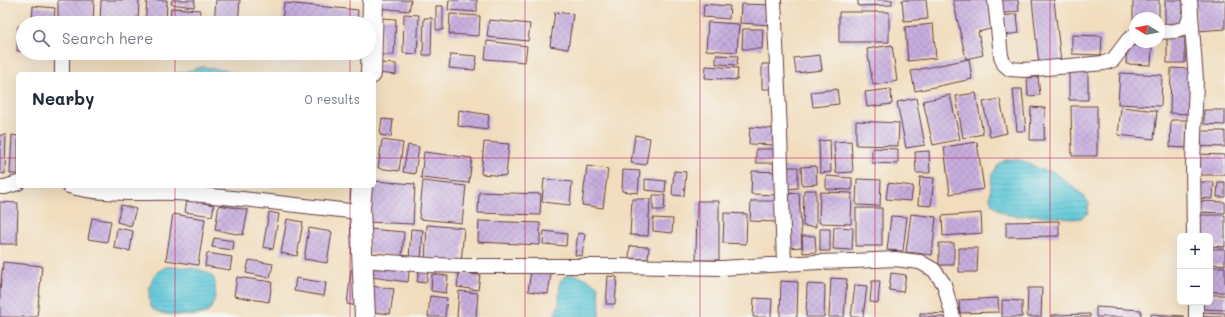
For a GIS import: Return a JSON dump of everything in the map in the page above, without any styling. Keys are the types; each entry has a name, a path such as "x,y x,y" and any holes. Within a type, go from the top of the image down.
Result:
{"street":[{"path":"373,0 373,16"},
{"path":"774,0 784,264"},
{"path":"994,0 1001,56 1004,64 1010,69 1024,70 1104,63 1113,60 1129,39"},
{"path":"1190,0 1196,80 1193,164 1194,233"},
{"path":"1165,32 1186,28 1191,14"},
{"path":"62,60 62,72"},
{"path":"371,60 371,72"},
{"path":"0,187 16,184"},
{"path":"76,188 104,192 175,193 229,197 361,212"},
{"path":"362,188 362,260 365,317"},
{"path":"362,260 462,266 722,268 895,259 920,262 934,270 944,284 953,317"},
{"path":"1196,305 1196,317"}],"water":[{"path":"203,67 230,72 183,72"},
{"path":"1015,159 1040,169 1054,172 1083,195 1089,203 1088,213 1081,218 1072,219 1032,215 1008,215 999,210 992,204 990,198 992,174 1000,163 1006,160"},
{"path":"166,267 199,269 211,275 215,280 216,292 214,302 209,311 192,315 174,315 159,312 151,307 149,294 152,279 156,273"},
{"path":"574,274 588,279 598,286 600,302 599,317 553,317 559,305 560,281 565,276"}],"building":[{"path":"58,0 94,0 93,16 58,16"},
{"path":"101,0 139,0 138,16 100,16"},
{"path":"147,0 167,0 166,16 146,16"},
{"path":"172,0 195,0 194,7 171,4"},
{"path":"216,0 240,0 239,16 215,16"},
{"path":"380,0 411,0 409,11 379,8"},
{"path":"449,0 477,0 477,12 448,10"},
{"path":"858,0 892,0 892,5 858,6"},
{"path":"902,0 926,0 928,19 904,21"},
{"path":"953,0 988,0 995,28 978,32 983,55 966,59"},
{"path":"1018,0 1019,11 999,14 998,1"},
{"path":"1032,0 1054,0 1061,62 1039,65"},
{"path":"1133,0 1159,0 1159,12 1133,12"},
{"path":"1165,0 1183,0 1183,24 1165,24"},
{"path":"1195,0 1225,0 1225,29 1197,31"},
{"path":"284,3 358,10 358,16 283,16"},
{"path":"704,4 730,6 729,19 703,17"},
{"path":"741,4 771,5 770,25 740,23"},
{"path":"33,6 55,8 54,16 32,16"},
{"path":"436,6 443,6 443,30 436,30"},
{"path":"171,8 200,10 200,16 170,16"},
{"path":"555,12 573,14 568,49 550,46"},
{"path":"839,12 889,12 889,42 839,42"},
{"path":"404,14 419,15 417,54 403,53"},
{"path":"450,14 480,16 479,36 449,34"},
{"path":"1017,14 1019,33 1004,35 1002,16"},
{"path":"382,18 396,19 394,55 381,55"},
{"path":"424,18 432,18 431,55 423,55"},
{"path":"489,20 530,24 528,41 487,37"},
{"path":"708,22 739,24 737,52 706,50"},
{"path":"933,24 936,58 908,61 905,27"},
{"path":"743,29 763,29 762,49 742,49"},
{"path":"1072,35 1102,36 1101,55 1072,54"},
{"path":"1167,38 1185,38 1185,63 1167,63"},
{"path":"487,41 527,46 525,62 485,59"},
{"path":"892,45 897,81 873,85 867,49"},
{"path":"1127,45 1129,45 1129,48 1152,48 1151,65 1126,64"},
{"path":"451,54 477,56 475,70 449,68"},
{"path":"716,55 738,56 737,65 716,64"},
{"path":"820,55 822,70 796,73 794,58"},
{"path":"969,59 972,79 915,91 911,71"},
{"path":"379,63 396,64 396,75 378,73"},
{"path":"762,64 774,64 774,89 762,89"},
{"path":"706,66 738,68 737,80 705,78"},
{"path":"1171,68 1192,69 1190,114 1170,113"},
{"path":"1069,70 1088,70 1088,100 1069,100"},
{"path":"1120,73 1162,75 1161,106 1118,104"},
{"path":"1038,77 1040,95 1028,96 1027,78"},
{"path":"837,89 839,104 813,107 811,92"},
{"path":"891,89 892,104 867,107 865,92"},
{"path":"1013,89 1022,89 1026,131 1017,131"},
{"path":"976,93 983,134 963,138 956,96"},
{"path":"950,95 960,139 933,145 923,101"},
{"path":"916,98 925,145 906,148 897,102"},
{"path":"1000,99 1007,133 990,137 983,102"},
{"path":"1071,106 1097,106 1097,156 1072,156"},
{"path":"1031,107 1045,108 1044,140 1030,140"},
{"path":"1121,107 1157,111 1154,139 1118,135"},
{"path":"459,110 489,115 487,130 458,126"},
{"path":"1204,110 1225,110 1225,125 1204,124"},
{"path":"382,119 393,120 391,137 380,135"},
{"path":"1171,120 1187,120 1186,148 1170,147"},
{"path":"856,121 899,123 898,146 856,145"},
{"path":"750,127 777,129 776,145 749,144"},
{"path":"1198,131 1225,131 1225,147 1197,146"},
{"path":"0,135 6,135 5,174 0,173"},
{"path":"12,135 16,136 16,174 10,174"},
{"path":"635,135 650,138 646,165 631,163"},
{"path":"382,140 403,143 399,171 378,168"},
{"path":"830,140 831,172 820,173 819,141"},
{"path":"851,141 853,172 836,173 834,142"},
{"path":"484,142 509,144 506,176 481,174"},
{"path":"977,142 984,189 950,194 944,147"},
{"path":"408,145 419,147 415,174 403,172"},
{"path":"872,148 898,149 898,164 872,163"},
{"path":"756,149 774,149 774,163 756,163"},
{"path":"929,151 930,173 916,173 915,152"},
{"path":"424,152 472,158 469,183 421,178"},
{"path":"1197,154 1225,155 1225,175 1197,175"},
{"path":"587,166 608,169 603,208 582,205"},
{"path":"816,166 817,184 802,185 801,167"},
{"path":"783,167 798,167 798,188 784,189"},
{"path":"623,170 640,171 638,193 622,191"},
{"path":"674,171 686,172 684,196 672,195"},
{"path":"752,171 778,172 777,195 751,194"},
{"path":"826,176 852,178 852,190 826,189"},
{"path":"920,177 934,178 931,206 918,205"},
{"path":"544,179 572,182 570,205 542,202"},
{"path":"645,179 666,181 665,192 645,190"},
{"path":"857,179 881,180 880,206 856,205"},
{"path":"376,181 415,184 413,224 367,222 369,188 376,188"},
{"path":"423,181 466,186 462,223 419,219"},
{"path":"1196,182 1214,182 1213,199 1196,198"},
{"path":"1218,182 1225,182 1225,197 1217,197"},
{"path":"888,183 913,186 911,201 886,199"},
{"path":"804,190 816,190 816,227 803,226"},
{"path":"479,192 541,194 540,215 478,213"},
{"path":"820,192 852,193 851,224 819,223"},
{"path":"799,193 802,247 787,248 784,194"},
{"path":"653,195 665,195 664,210 653,210"},
{"path":"632,199 650,199 648,236 630,235"},
{"path":"187,200 214,205 212,216 185,212"},
{"path":"697,201 719,201 719,260 696,260"},
{"path":"751,201 777,201 776,222 750,221"},
{"path":"1196,201 1225,202 1225,213 1196,212"},
{"path":"0,202 18,203 17,244 0,244"},
{"path":"121,205 136,209 131,226 117,222"},
{"path":"219,205 248,210 243,235 215,230"},
{"path":"856,208 882,208 882,246 856,246"},
{"path":"269,212 279,214 273,249 263,247"},
{"path":"724,213 747,214 746,244 723,243"},
{"path":"981,213 982,233 943,236 942,216"},
{"path":"173,214 205,219 198,265 166,260"},
{"path":"911,214 936,217 932,255 906,252"},
{"path":"1198,215 1225,215 1225,247 1213,246 1213,233 1197,233"},
{"path":"891,216 907,217 903,251 887,250"},
{"path":"92,218 111,221 107,242 88,239"},
{"path":"653,218 673,219 672,233 653,231"},
{"path":"287,219 303,222 297,256 281,253"},
{"path":"479,221 540,223 540,245 478,242"},
{"path":"1059,221 1059,236 1006,237 1006,222"},
{"path":"427,225 464,228 461,264 425,261"},
{"path":"834,227 853,228 852,250 833,249"},
{"path":"117,228 133,231 130,251 114,248"},
{"path":"309,228 332,232 327,263 304,259"},
{"path":"369,229 404,232 402,256 368,253"},
{"path":"411,229 423,230 421,261 409,260"},
{"path":"820,229 830,229 830,251 820,251"},
{"path":"544,231 567,234 566,246 543,244"},
{"path":"578,233 585,234 582,256 575,255"},
{"path":"802,236 815,236 816,252 803,253"},
{"path":"214,238 234,241 233,250 212,247"},
{"path":"939,243 954,243 954,265 939,265"},
{"path":"630,246 649,247 648,259 629,258"},
{"path":"959,248 978,248 977,272 959,272"},
{"path":"1213,249 1225,249 1225,265 1213,264"},
{"path":"207,253 232,257 230,270 205,266"},
{"path":"249,260 273,264 270,278 246,273"},
{"path":"3,262 42,266 37,317 0,317 0,291"},
{"path":"366,265 409,271 408,282 364,276"},
{"path":"1213,267 1225,267 1225,292 1213,292"},
{"path":"351,270 361,271 357,306 347,304"},
{"path":"419,270 428,271 426,283 417,282"},
{"path":"531,271 551,274 548,294 528,291"},
{"path":"459,273 480,275 478,290 457,287"},
{"path":"891,273 906,275 903,292 889,290"},
{"path":"432,274 448,276 446,293 431,291"},
{"path":"608,276 617,277 615,304 606,304"},
{"path":"237,277 272,282 269,302 234,296"},
{"path":"296,278 326,283 324,296 294,291"},
{"path":"831,278 847,279 844,317 829,317"},
{"path":"781,281 798,282 797,317 780,317"},
{"path":"872,281 880,281 878,303 870,302"},
{"path":"807,284 825,285 824,317 806,317"},
{"path":"855,285 867,286 863,317 851,317"},
{"path":"371,286 394,289 390,314 367,311"},
{"path":"1028,288 1042,288 1041,317 1027,317"},
{"path":"459,291 478,293 476,317 457,317"},
{"path":"1213,295 1225,295 1225,310 1199,309 1200,305 1213,305"},
{"path":"430,296 447,298 445,317 428,317"},
{"path":"754,298 772,299 771,317 753,317"},
{"path":"998,298 999,312 960,313 959,300"},
{"path":"1002,300 1022,301 1022,317 1002,317"},
{"path":"1096,307 1141,310 1141,317 1096,317"},
{"path":"1202,312 1225,313 1225,317 1202,317"},
{"path":"920,313 949,314 949,317 920,317"},
{"path":"1090,314 1090,317 1051,317 1051,315"},
{"path":"1151,314 1184,316 1184,317 1151,317"}]}
